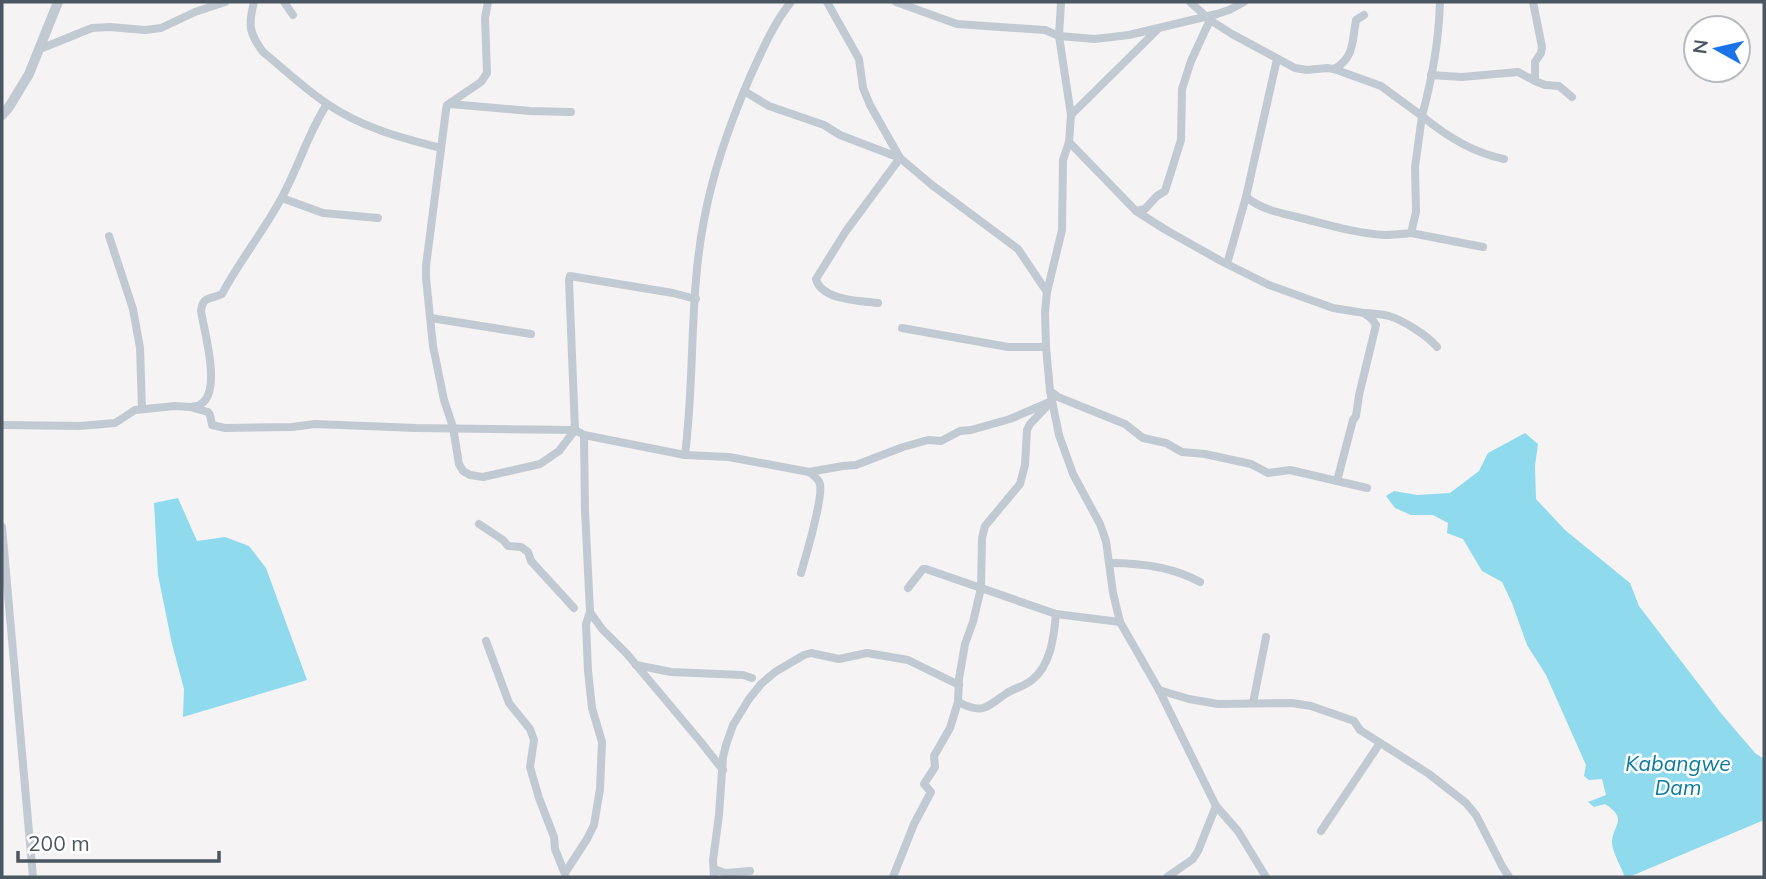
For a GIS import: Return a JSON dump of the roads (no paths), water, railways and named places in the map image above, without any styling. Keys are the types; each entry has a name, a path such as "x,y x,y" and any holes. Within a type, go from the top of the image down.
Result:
{"street":[{"path":"2,115 29,74 58,2"},
{"path":"40,49 84,30 98,27 145,30 162,28 195,12 225,2"},
{"path":"254,2 249,22 250,30 263,52 327,104 364,124 441,148"},
{"path":"284,2 293,15"},
{"path":"488,2 485,18 487,73 481,82 447,105 426,266 433,346 453,427 459,464 463,471 483,477 540,464 559,452 575,430 569,277 574,275 696,299"},
{"path":"685,455 690,415 696,299 704,221 713,181 744,91 768,38 791,2"},
{"path":"827,2 859,59 863,88 870,105 900,158"},
{"path":"896,2 957,24 1045,30 1059,36 1095,39 1129,35 1207,18 1244,2"},
{"path":"1061,2 1059,36 1071,115 1069,142 1063,160 1062,230 1047,292 1045,312 1050,391 1059,436 1073,474 1107,541 1113,593 1120,622 1159,691 1216,806 1238,831 1266,877"},
{"path":"1189,2 1232,34 1295,68 1334,69 1381,86 1438,130 1483,154 1504,159"},
{"path":"1411,233 1416,212 1415,167 1439,23 1440,2"},
{"path":"1533,2 1542,47 1535,62 1535,81"},
{"path":"1334,69 1348,59 1356,20 1364,15"},
{"path":"1136,211 1146,209 1165,191 1181,140 1182,89 1207,18"},
{"path":"1071,115 1159,27"},
{"path":"1227,264 1246,197 1277,59"},
{"path":"1431,75 1462,77 1518,72 1545,85 1559,86 1572,97"},
{"path":"744,91 778,109 824,125 840,135 900,158 1018,249 1047,292"},
{"path":"190,407 200,405 207,398 211,385 202,302 222,293 259,236 282,198 327,104"},
{"path":"450,104 530,111 571,111"},
{"path":"1069,142 1136,211 1227,264 1269,285 1333,308 1391,317 1437,346"},
{"path":"878,303 837,297 819,287 816,279 846,232 900,158"},
{"path":"1246,197 1274,212 1364,233 1411,233 1483,247"},
{"path":"282,198 323,213 378,218"},
{"path":"109,236 133,309 140,348 142,410"},
{"path":"1336,481 1356,416 1376,326 1372,318 1364,313"},
{"path":"431,318 531,334"},
{"path":"902,328 1008,347 1046,347"},
{"path":"1050,391 1058,397 1125,424 1143,438 1166,443 1182,452 1251,464 1268,473 1290,470 1367,488"},
{"path":"2,425 80,426 115,423 135,410 175,406 208,412 212,425 225,428 315,424 575,430 584,435 685,455 729,457 809,472 856,465 903,447 929,440 941,441 960,431 1010,419 1052,401"},
{"path":"893,877 914,824 931,792 924,784 934,767 934,756 950,727 958,702 965,644 981,589 982,538 985,526 1020,484 1025,465 1027,430 1052,401"},
{"path":"565,875 594,825 601,778 602,743 592,708 588,671 586,624 590,612 584,435"},
{"path":"802,573 820,483 809,472"},
{"path":"479,524 508,545 522,547 528,552 531,561 574,608"},
{"path":"2,527 33,877"},
{"path":"1110,563 1169,570 1186,574 1200,582"},
{"path":"908,589 923,569 926,569 1056,614 1120,622"},
{"path":"590,612 723,770"},
{"path":"958,702 982,709 1011,690 1032,681 1049,654 1056,614"},
{"path":"1253,703 1266,637"},
{"path":"486,641 509,703 530,729 534,740 530,767 565,875"},
{"path":"750,871 714,873 713,860 723,757 733,725 761,684 775,672 804,655 811,653 839,659 867,653 908,660 959,685"},
{"path":"636,665 671,672 743,675 752,678"},
{"path":"1159,691 1218,704 1311,706 1354,721 1360,730 1429,774 1466,803 1476,815 1509,877"},
{"path":"1321,831 1380,743"},
{"path":"1167,877 1193,859 1216,806"}],"water":[{"name":"Kabangwe Dam","path":"1525,433 1538,444 1535,466 1536,499 1565,530 1630,583 1639,606 1720,712 1755,753 1764,759 1764,820 1629,877 1625,877 1612,844 1618,823 1616,814 1605,804 1594,807 1588,802 1606,795 1602,779 1589,780 1584,776 1586,765 1546,675 1527,645 1502,582 1482,571 1463,539 1447,533 1448,523 1433,515 1411,515 1395,508 1386,496 1394,491 1417,495 1450,493 1479,471 1488,453"},
{"path":"178,498 197,541 225,537 249,546 266,568 307,680 183,717 184,689 158,575 154,503"}]}
